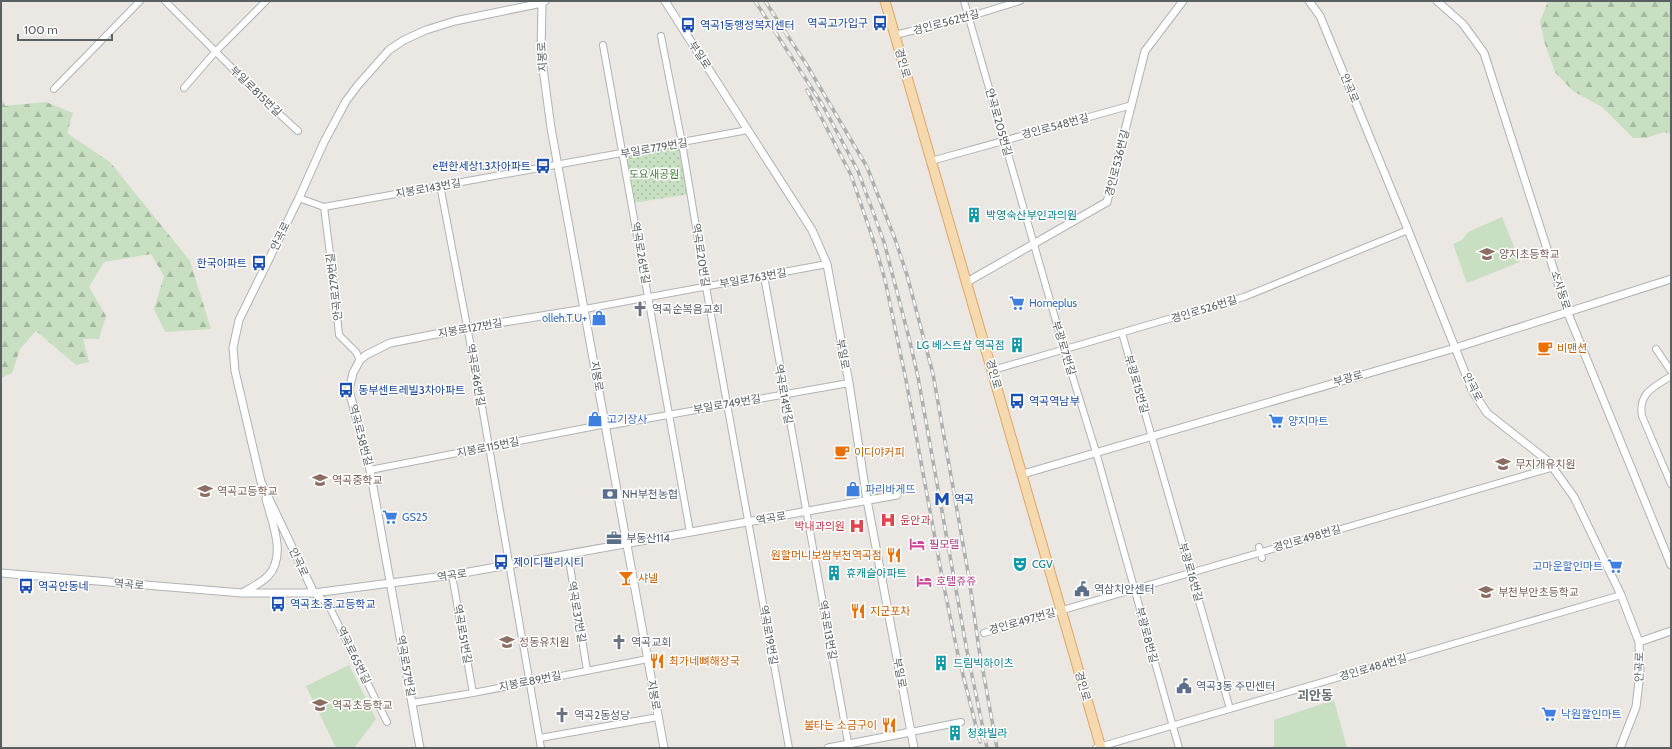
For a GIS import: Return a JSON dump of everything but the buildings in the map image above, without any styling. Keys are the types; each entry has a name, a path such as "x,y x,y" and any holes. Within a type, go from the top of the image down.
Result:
{"main road":[{"name":"경인로","path":"885,1 1023,474 1099,748"}],"street":[{"path":"54,89 140,1"},
{"name":"부일로815번길","path":"165,1 264,100 298,131"},
{"path":"184,88 216,51 266,1"},
{"name":"부일로","path":"665,1 812,230 827,264 849,383 867,500 914,748"},
{"name":"안곡로205번길","path":"964,1 1033,243"},
{"name":"경인로562번길","path":"895,36 968,17 1020,1"},
{"name":"경인로536번길","path":"967,282 1107,202 1145,52 1183,1"},
{"name":"안곡로","path":"1309,1 1320,16 1472,390 1487,413 1536,451 1554,468 1574,497 1621,595 1639,642 1640,673 1636,706 1620,748"},
{"name":"소사동로","path":"1437,1 1464,24 1484,53 1567,312 1671,565"},
{"name":"안곡로","path":"314,593 261,482 235,371 233,348 239,320 299,198 324,142 346,102 358,85 389,50 404,40 455,21 544,2"},
{"name":"지봉로","path":"544,2 541,53 549,114 664,748"},
{"name":"역곡로20번길","path":"661,36 682,143 748,522"},
{"name":"역곡로26번길","path":"603,45 690,532"},
{"name":"경인로548번길","path":"931,161 1132,105"},
{"name":"부일로779번길","path":"559,166 748,130"},
{"name":"지봉로143번길","path":"324,207 440,185 559,166"},
{"name":"역곡로46번길","path":"440,185 510,564 541,748"},
{"path":"299,198 324,207"},
{"name":"안곡로279번길","path":"324,207 339,335 356,352 360,360"},
{"name":"경인로526번길","path":"993,370 1244,297 1408,230"},
{"name":"부광로7번길","path":"1033,243 1096,452"},
{"name":"부일로763번길","path":"585,308 827,264"},
{"name":"역곡로14번길","path":"764,276 806,512"},
{"name":"부광로","path":"1023,474 1455,348 1671,279"},
{"name":"지봉로127번길","path":"360,360 374,350 390,343 585,308"},
{"name":"부광로15번길","path":"1122,333 1151,436"},
{"path":"1656,349 1671,371"},
{"name":"역곡로58번길","path":"360,360 353,373 350,390 370,470 392,584"},
{"path":"1671,376 1647,393 1641,404 1642,416 1671,484"},
{"name":"부일로749번길","path":"606,426 849,383"},
{"name":"지봉로115번길","path":"370,470 601,425 606,426"},
{"name":"부광로16번길","path":"1151,436 1230,709"},
{"name":"부광로8번길","path":"1096,452 1178,748"},
{"name":"경인로498번길","path":"1061,610 1554,468"},
{"path":"242,593 268,576 274,568 277,557 276,538 261,482"},
{"name":"역곡로","path":"1,573 242,593 314,593 452,575 897,495"},
{"name":"역곡로13번길","path":"806,512 849,746"},
{"name":"역곡로19번길","path":"748,522 790,748"},
{"name":"역곡로37번길","path":"568,554 587,670"},
{"name":"역곡로51번길","path":"452,575 473,693"},
{"name":"역곡로57번길","path":"392,584 420,748"},
{"name":"역곡로65번길","path":"314,593 328,604 387,722"},
{"name":"경인로484번길","path":"1099,748 1172,725 1621,595"},
{"name":"경인로497번길","path":"984,633 1061,610"},
{"path":"1639,642 1671,631"},
{"name":"지봉로89번길","path":"412,703 473,693 648,659"},
{"path":"540,738 658,717"},
{"path":"828,748 849,746 961,722"}],"green space":[{"path":"1548,1 1671,1 1671,134 1664,132 1646,138 1633,138 1602,107 1573,91 1555,72 1544,41 1540,22"},
{"path":"1,96 5,106 46,102 73,113 67,133 110,162 190,261 211,329 165,332 154,309 164,276 151,254 104,262 89,287 106,316 99,339 83,339 89,362 76,365 36,331 20,349 12,373 1,378"},
{"name":"도요새공원","path":"682,143 691,194 632,203 623,153"},
{"path":"1502,217 1520,262 1467,283 1453,244 1462,240 1468,232"},
{"path":"349,665 376,719 354,748 336,748 306,686"},
{"path":"1334,700 1347,748 1274,748 1274,720"}],"railway":[{"path":"755,1 822,104 858,171 884,242 918,377 967,651 987,748"},
{"path":"765,1 808,67 867,167 895,239 907,275 933,374 997,748"},
{"path":"807,90 851,175 875,245 885,280 906,380 958,655 980,742"}],"place":[{"name":"역곡고가입구","path":"880,23"},
{"name":"역곡1동행정복지센터","path":"688,25"},
{"name":"e편한세상1.3차아파트","path":"543,166"},
{"name":"박영숙산부인과의원","path":"974,215"},
{"name":"양지초등학교","path":"1487,254"},
{"name":"한국아파트","path":"259,263"},
{"name":"Homeplus","path":"1017,303"},
{"name":"역곡순복음교회","path":"640,309"},
{"name":"olleh.T.U+","path":"599,318"},
{"name":"LG 베스트샵 역곡점","path":"1017,345"},
{"name":"비맨션","path":"1545,348"},
{"name":"동부센트레빌3차아파트","path":"346,390"},
{"name":"역곡역남부","path":"1017,401"},
{"name":"고기장사","path":"595,419"},
{"name":"양지마트","path":"1276,421"},
{"name":"이디야커피","path":"842,452"},
{"name":"무지개유치원","path":"1503,464"},
{"name":"역곡중학교","path":"320,480"},
{"name":"파리바게뜨","path":"853,489"},
{"name":"역곡고등학교","path":"205,491"},
{"name":"NH부천농협","path":"610,494"},
{"name":"역곡","path":"942,499"},
{"name":"GS25","path":"390,517"},
{"name":"윤안과","path":"888,520"},
{"name":"박내과의원","path":"857,526"},
{"name":"부동산114","path":"614,538"},
{"name":"필모텔","path":"917,544"},
{"name":"원할머니보쌈부천역곡점","path":"894,555"},
{"name":"제이디팰리시티","path":"501,562"},
{"name":"CGV","path":"1020,564"},
{"name":"고마운할인마트","path":"1615,566"},
{"name":"휴캐슬아파트","path":"834,573"},
{"name":"샤넬","path":"626,578"},
{"name":"호텔쥬쥬","path":"924,581"},
{"name":"역곡안동네","path":"26,586"},
{"name":"역삼치안센터","path":"1082,589"},
{"name":"부천부안초등학교","path":"1486,592"},
{"name":"역곡초.중.고등학교","path":"278,604"},
{"name":"지군포차","path":"858,611"},
{"name":"정동유치원","path":"507,642"},
{"name":"역곡교회","path":"619,642"},
{"name":"최가네뼈해장국","path":"657,661"},
{"name":"드림빅하이츠","path":"941,663"},
{"name":"역곡3동 주민센터","path":"1184,686"},
{"name":"역곡초등학교","path":"320,705"},
{"name":"낙원할인마트","path":"1549,714"},
{"name":"역곡2동성당","path":"562,715"},
{"name":"불타는 소금구이","path":"889,725"},
{"name":"청화빌라","path":"955,733"}],"district":[{"name":"괴안동","path":"1315,695"}]}
